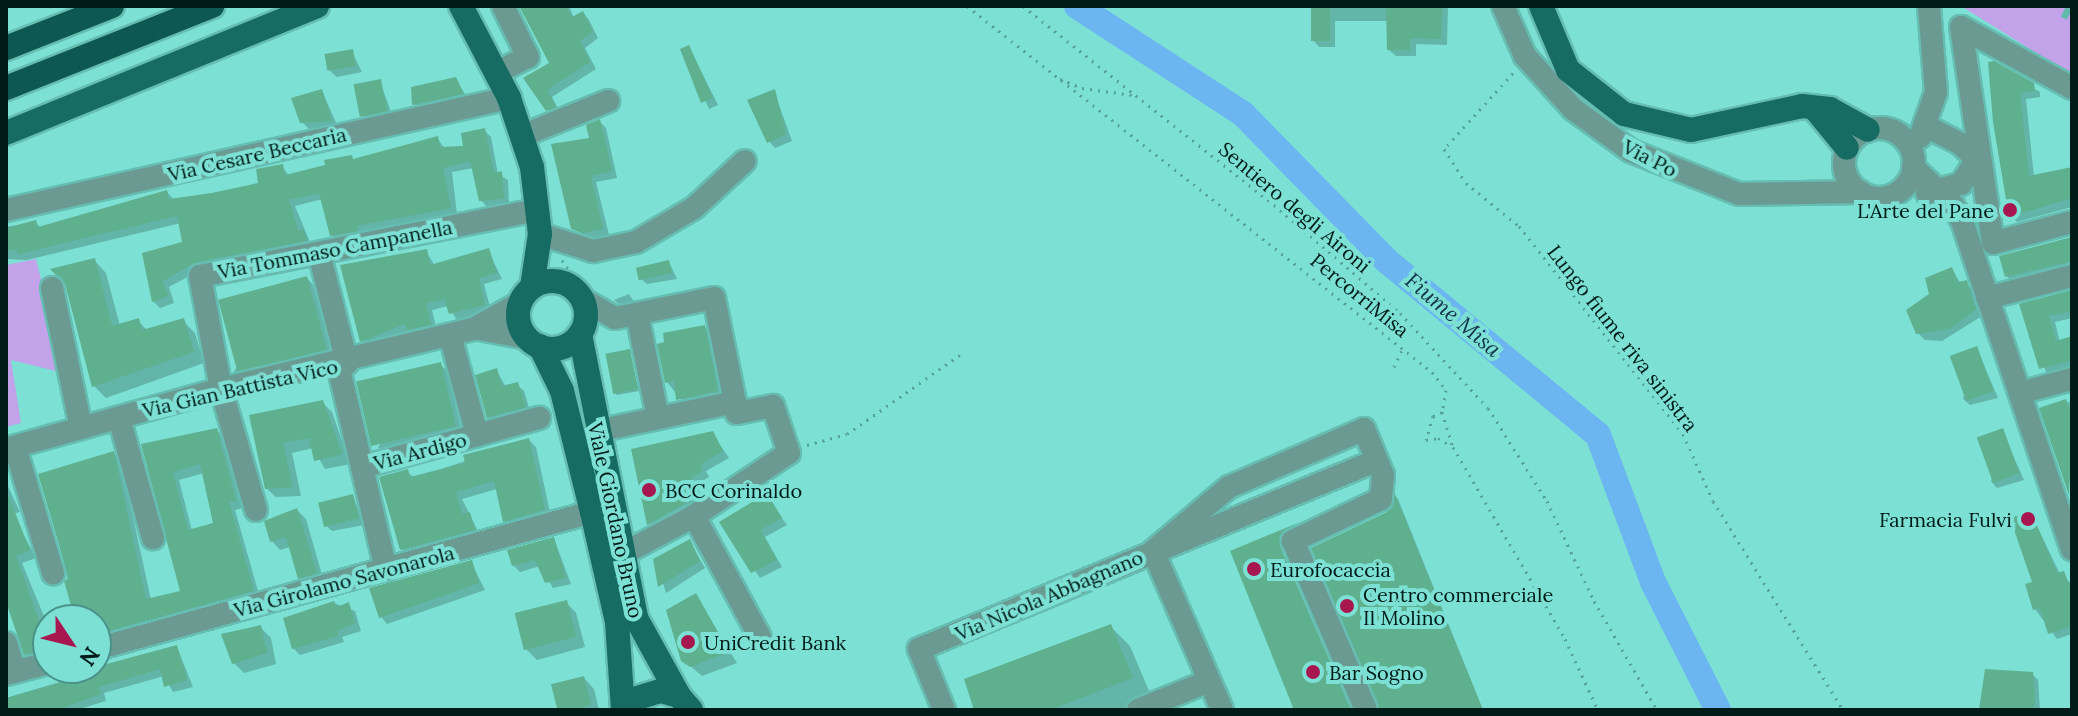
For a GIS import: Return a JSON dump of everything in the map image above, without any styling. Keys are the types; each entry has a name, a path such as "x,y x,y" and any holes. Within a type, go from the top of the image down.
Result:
{"highway":[{"path":"6,48 112,6"},
{"path":"6,88 212,6"}],"main road":[{"path":"6,133 317,6"},
{"path":"461,6 509,98 524,135 539,222 586,316 580,334 562,347 534,342 519,322 539,222"},
{"path":"1541,6 1568,70 1624,114 1691,130 1813,107 1842,114 1868,130"},
{"path":"1813,107 1846,156"},
{"path":"526,295 573,291"},
{"name":"Viale Giordano Bruno","path":"580,334 621,555 641,635 685,703"},
{"name":"Viale Giordano Bruno","path":"534,342 562,391 592,512 617,622 623,709"},
{"name":"Viale Giordano Bruno","path":"623,709 648,692 685,703"}],"street":[{"path":"496,73 528,57 503,6"},
{"name":"Via Po","path":"1503,6 1525,56 1573,109 1631,151 1678,172 1739,194 1793,197 1820,189 1861,192 1879,197 1898,192 1940,192"},
{"path":"1898,192 1930,118 1929,6"},
{"path":"2072,88 1961,27 1977,159 1993,243 2072,222"},
{"name":"Via Cesare Beccaria","path":"6,210 509,98"},
{"path":"524,135 608,101"},
{"path":"1820,189 1868,130 1894,131 1930,118"},
{"path":"1930,118 1977,159"},
{"path":"1894,131 1962,221 2020,393 2063,490 2072,549"},
{"path":"1846,156 1861,192"},
{"path":"1940,192 1961,184 1977,159"},
{"path":"539,222 593,251 636,242 703,201 745,161"},
{"name":"Via Tommaso Campanella","path":"221,389 200,276 319,253 539,222"},
{"name":"Via Ardigo","path":"319,253 386,569"},
{"path":"1987,298 2072,276"},
{"path":"52,288 81,428"},
{"path":"573,291 615,318 714,298 737,413 773,406 789,453 694,516 621,555"},
{"name":"Via Gian Battista Vico","path":"10,448 221,389 342,364 473,329 526,295"},
{"path":"637,314 658,418"},
{"name":"Via Gian Battista Vico","path":"473,329 534,342"},
{"name":"Via Ardigo","path":"450,335 477,435"},
{"path":"2020,393 2072,379"},
{"path":"221,389 256,510"},
{"path":"597,431 735,402"},
{"path":"119,418 153,538"},
{"name":"Via Ardigo","path":"362,467 539,418"},
{"path":"1153,551 1229,487 1364,429 1384,488 1381,499 1293,541 1366,710"},
{"path":"10,448 53,573"},
{"path":"1153,551 1377,460"},
{"name":"Via Girolamo Savonarola","path":"112,645 592,512"},
{"path":"694,516 760,637"},
{"name":"Via Nicola Abbagnano","path":"944,710 919,649 1153,551 1222,710"},
{"path":"6,643 10,673 32,667"},
{"path":"1138,710 1209,681"}],"path":[{"name":"PercorriMisa","path":"967,6 1056,78 1141,138 1403,348 1446,390 1442,412 1453,447 1565,639 1598,710"},
{"name":"Sentiero degli Aironi","path":"1023,6 1400,313 1488,408 1547,501 1594,601 1657,710"},
{"name":"Lungo fiume riva sinistra","path":"1525,56 1501,90 1444,149 1466,183 1519,226 1683,434 1713,501 1843,710"},
{"path":"1056,78 1136,95"},
{"path":"1394,367 1403,348"},
{"path":"789,453 847,434 960,355"},
{"path":"1442,412 1433,416 1426,440 1438,438 1453,447"}],"shaded area":[{"path":"1961,6 2072,6 2072,75"},
{"path":"36,259 64,373 11,360 21,423 6,427 6,265"}],"building":[{"path":"519,6 566,6 572,17 583,11 593,31 580,41 590,62 547,90 556,107 546,111 523,78 549,63"},
{"path":"1311,6 1330,6 1330,41 1311,41"},
{"path":"1386,6 1442,6 1441,39 1410,38 1410,50 1387,50"},
{"path":"689,45 713,98 701,103 680,49"},
{"path":"353,49 356,66 327,71 324,54"},
{"path":"1994,61 2034,83 2035,91 2020,93 2029,176 2072,167 2072,198 2009,217 1993,122 1988,62"},
{"path":"456,77 464,94 412,105 411,87"},
{"path":"381,79 387,111 360,117 354,84"},
{"path":"322,89 332,121 300,123 291,98"},
{"path":"775,89 786,134 767,143 747,100"},
{"path":"600,119 612,171 591,176 603,229 582,233 571,229 551,144 589,138 586,125"},
{"path":"485,128 494,173 502,171 504,199 479,201 470,161 443,168 451,208 357,226 358,231 330,236 319,193 289,200 298,230 304,230 307,241 197,262 163,281 168,296 152,302 142,253 182,242 177,216 18,254 17,249 6,251 6,228 36,220 38,227 167,190 169,199 212,193 258,183 256,169 283,164 285,175 325,165 324,160 352,155 353,159 438,136 440,147 463,146 461,133"},
{"path":"2072,237 2072,261 2005,277 1999,256"},
{"path":"489,248 497,273 479,278 485,305 449,314 444,299 426,304 431,325 407,330 405,324 360,342 340,265 427,249 430,265"},
{"path":"95,258 112,326 139,318 142,330 184,318 194,352 92,387 65,284 50,269"},
{"path":"669,260 672,273 639,280 636,268"},
{"path":"1952,267 1958,282 1967,280 1976,309 1950,329 1916,334 1906,310 1929,294 1925,278"},
{"path":"307,276 327,349 238,373 218,300"},
{"path":"2072,290 2072,311 2049,316 2056,341 2072,336 2072,360 2039,369 2019,304"},
{"path":"705,325 718,391 676,400 674,381 665,383 657,344 664,342 663,333"},
{"path":"1977,346 1993,391 1966,401 1950,356"},
{"path":"630,349 638,389 613,394 605,354"},
{"path":"441,362 456,426 371,446 356,382"},
{"path":"497,368 502,386 518,382 526,407 487,418 475,375"},
{"path":"2066,399 2072,417 2069,495 2039,408"},
{"path":"323,400 342,454 314,461 309,438 283,443 293,487 265,489 249,415"},
{"path":"217,428 236,501 229,502 254,591 112,630 112,604 70,604 64,581 69,578 38,474 114,451 146,599 180,591 141,444","holes":["200,464 213,523 188,530 173,472"]},
{"path":"2003,428 2019,473 1993,483 1977,438"},
{"path":"713,431 723,451 701,464 703,470 691,478 700,495 647,525 631,449"},
{"path":"529,438 545,510 503,522 494,481 456,492 462,514 470,512 475,530 400,550 379,477 408,469 410,477 465,463 463,455"},
{"path":"6,490 30,550 16,556 33,604 32,653 24,655 6,602"},
{"path":"767,493 782,518 760,530 777,560 751,573 719,522"},
{"path":"353,494 359,518 324,527 318,503"},
{"path":"1395,494 1483,710 1380,710 1311,548 1387,512"},
{"path":"297,508 317,573 298,579 286,537 270,542 264,521"},
{"path":"2031,511 2057,573 2064,571 2072,593 2072,626 2048,634 2040,608 2033,610 2025,584 2032,582 2010,518"},
{"path":"1300,522 1282,532 1280,547 1351,710 1294,710 1230,551"},
{"path":"554,537 566,578 545,583 535,560 512,566 507,550"},
{"path":"690,539 700,561 658,587 653,559"},
{"path":"472,560 479,583 379,618 369,588"},
{"path":"696,593 729,652 690,667 681,661 666,610"},
{"path":"567,600 576,637 524,650 515,613"},
{"path":"334,601 337,607 349,602 355,624 337,630 338,636 292,649 283,618"},
{"path":"1111,624 1133,678 1050,710 974,710 964,679"},
{"path":"261,625 267,653 232,664 221,634"},
{"path":"177,645 187,680 164,687 160,669 112,683 112,663"},
{"path":"1985,669 2033,672 2035,705 2030,710 1979,710"},
{"path":"584,676 591,705 557,710 551,684"},
{"path":"56,684 109,684 99,687 101,694 57,710 6,710 6,698"}],"waterway":[{"name":"Fiume Misa","path":"1077,6 1243,114 1387,261 1598,435 1653,582 1718,710"}],"tunnel":[{"path":"2066,6 2072,9"}],"place":[{"name":"L'Arte del Pane","path":"2010,210"},
{"name":"BCC Corinaldo","path":"649,490"},
{"name":"Farmacia Fulvi","path":"2028,519"},
{"name":"Eurofocaccia","path":"1254,569"},
{"name":"Centro commerciale Il Molino","path":"1347,606"},
{"name":"UniCredit Bank","path":"688,642"},
{"name":"Bar Sogno","path":"1313,672"}]}
